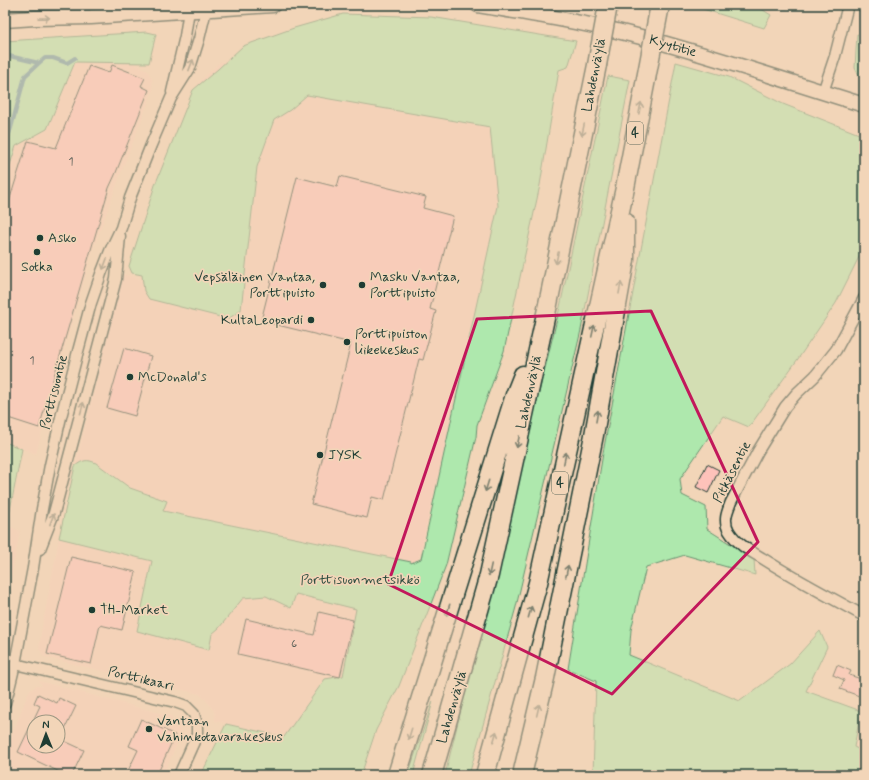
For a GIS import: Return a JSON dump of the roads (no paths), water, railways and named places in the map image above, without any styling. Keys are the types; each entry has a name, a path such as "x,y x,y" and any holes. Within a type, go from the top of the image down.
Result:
{"highway":[{"name":"Lahdenväylä","path":"432,775 489,575 547,308 608,5"},
{"name":"4","path":"485,775 538,583 625,188 660,5"},
{"path":"524,771 545,678 591,450 625,260 625,188"},
{"path":"397,774 515,395 547,308"}],"main road":[{"path":"5,20 91,17 205,7 273,5"},
{"name":"Kyytitie","path":"478,5 561,19 640,37 726,61 864,105"}],"street":[{"path":"823,92 848,5"},
{"name":"Porttisuontie","path":"5,703 15,664 50,465 73,369 91,303 110,251 121,228 130,198 151,145 171,98 190,68 205,7"},
{"name":"Porttisuontie","path":"171,98 190,8"},
{"name":"Porttisuontie","path":"33,568 54,513 110,305 116,279 121,228"},
{"name":"Pitkäsentie","path":"864,298 836,350 815,376 796,394 776,420 730,502 725,520 729,531 739,544 781,570 864,616"},
{"name":"Porttikaari","path":"15,664 175,702 186,706 194,714 197,724 197,735 179,775"}],"waterway":[{"path":"781,5 785,7"},
{"path":"5,55 39,63"},
{"path":"5,146 25,76 45,58 53,58 67,63 75,58"}],"place":[{"name":"Asko","path":"40,238"},
{"name":"Sotka","path":"37,252"},
{"name":"Vepsäläinen Vantaa, Porttipuisto","path":"323,285"},
{"name":"Masku Vantaa, Porttipuisto","path":"362,285"},
{"name":"KultaLeopardi","path":"311,320"},
{"name":"Porttipuiston liikekeskus","path":"347,342"},
{"name":"McDonald's","path":"130,377"},
{"name":"JYSK","path":"320,455"},
{"name":"TH-Market","path":"92,610"},
{"name":"Vantaan Vahinkotavarakeskus","path":"149,729"}],"park label":[{"name":"Porttisuonmetsikkö","path":"360,580"}]}
